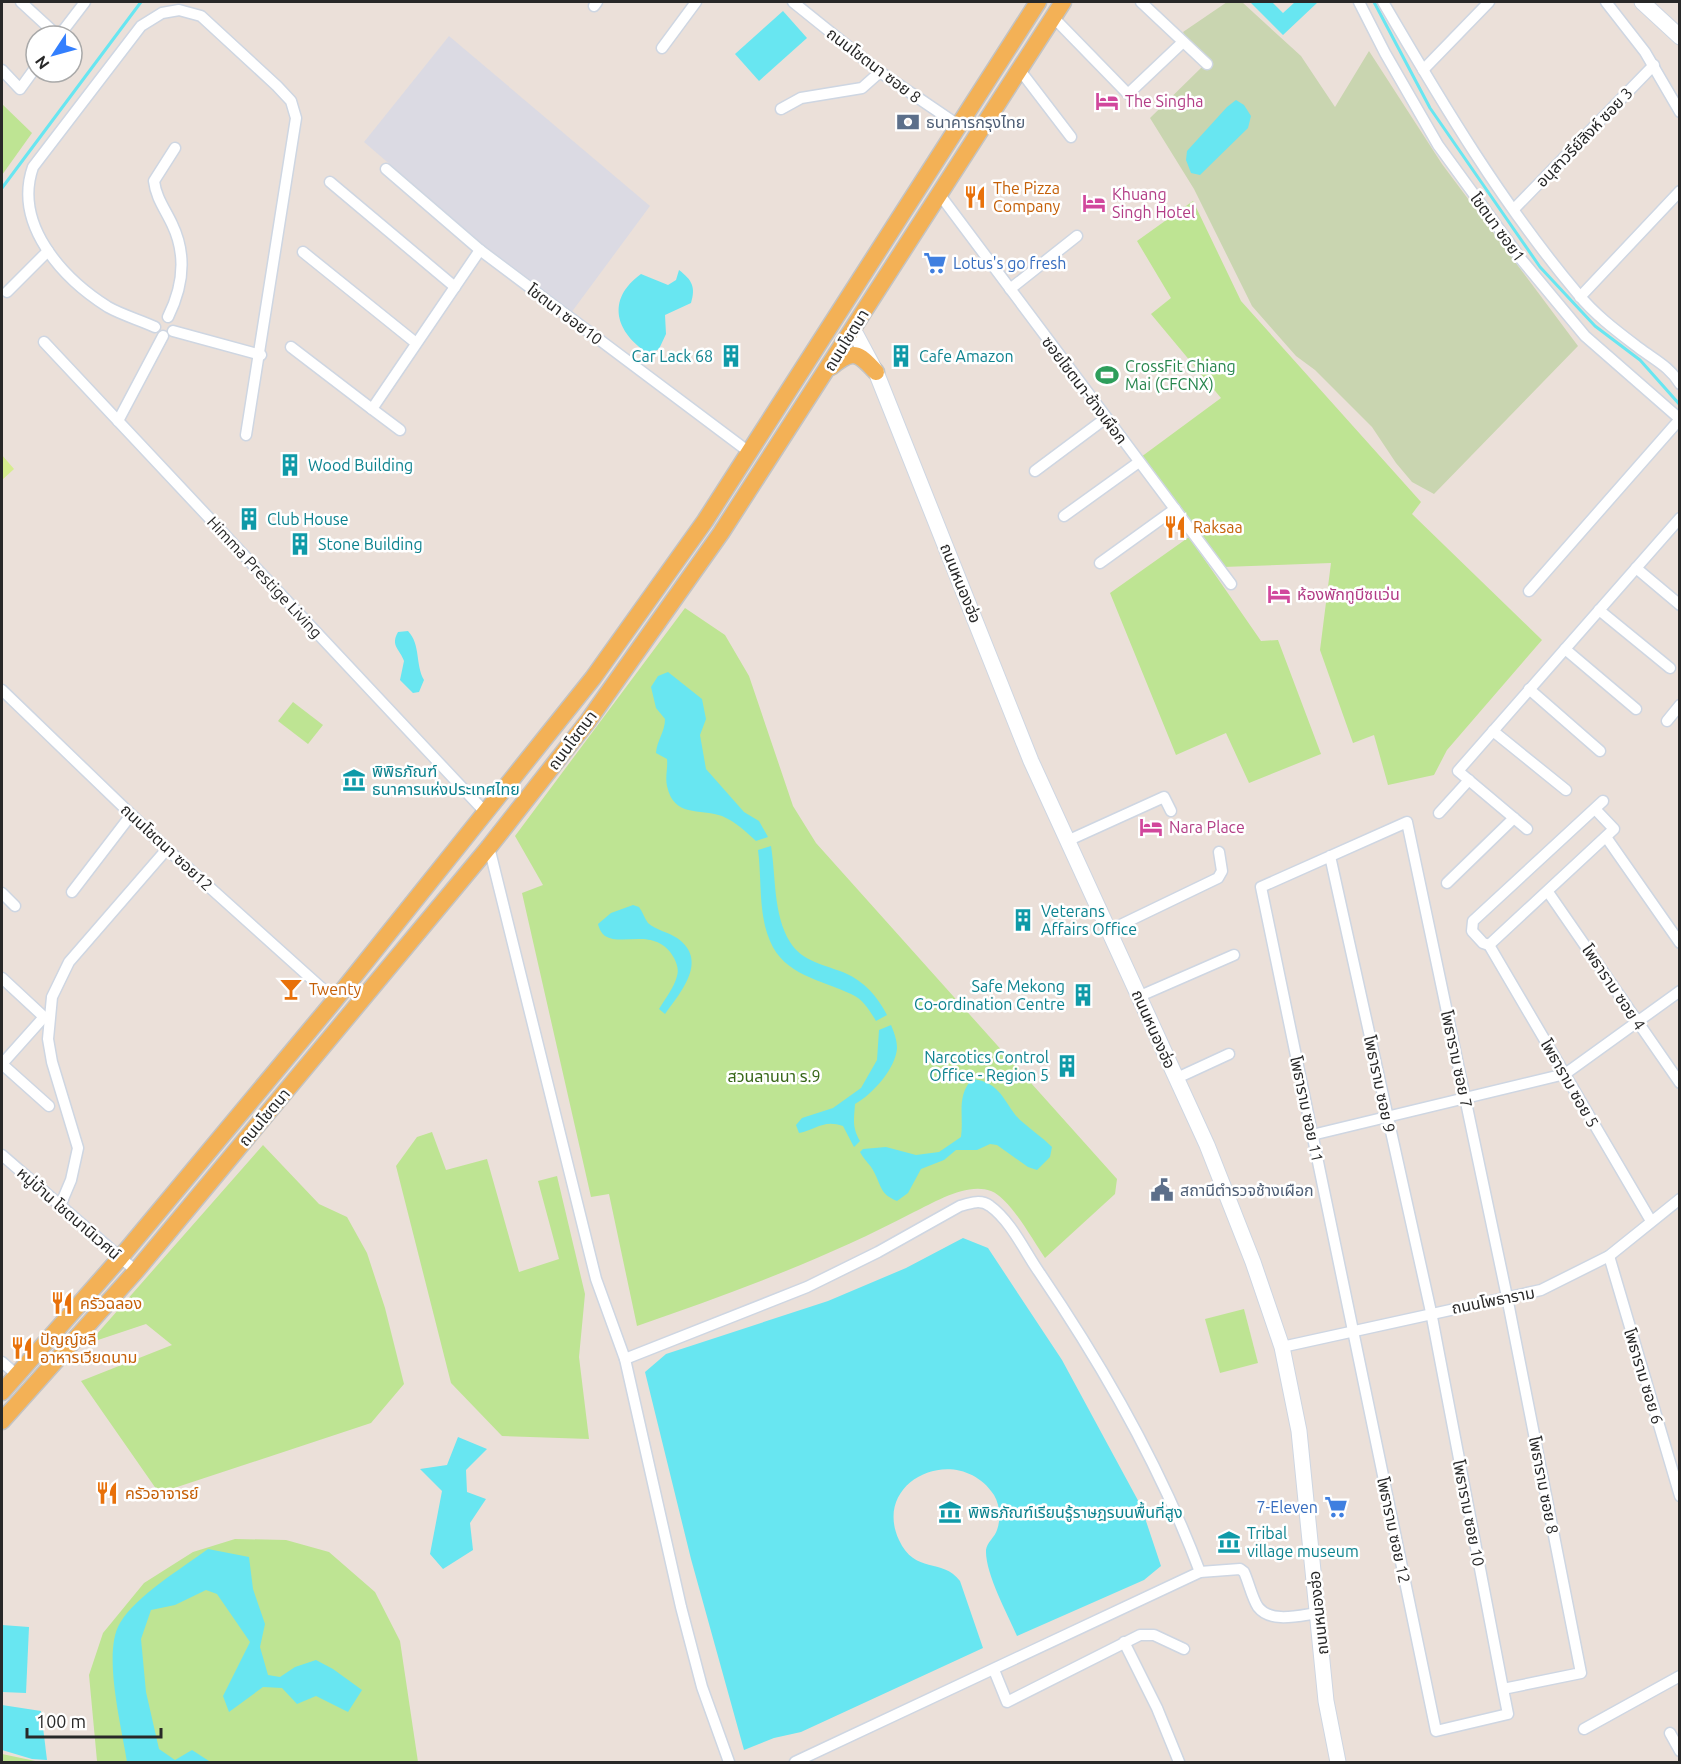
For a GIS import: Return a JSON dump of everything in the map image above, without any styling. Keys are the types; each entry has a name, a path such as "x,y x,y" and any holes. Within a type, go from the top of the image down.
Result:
{"main road":[{"name":"ถนนโชตนา","path":"2,1392 120,1258 334,1000 593,678 705,521 1038,2"},
{"name":"ถนนโชตนา","path":"2,1421 136,1271 489,847 588,721 721,533 1063,2"},
{"path":"1642,2 1680,37"},
{"path":"834,318 853,329"},
{"name":"ถนนหนองฮ่อ","path":"853,329 876,372 1031,761 1177,1078 1253,1262 1282,1347 1299,1431 1326,1701 1338,1762"},
{"path":"827,371 842,358 853,354 863,357 876,372"},
{"path":"705,521 721,533"}],"street":[{"path":"21,2 45,24"},
{"path":"68,24 85,2"},
{"path":"662,48 696,2"},
{"name":"ถนนโชตนา ซอย 8","path":"793,2 880,72 958,125"},
{"path":"1141,2 1207,64"},
{"name":"โชตนา ซอย1","path":"1359,2 1438,145 1521,259 1585,336 1680,419"},
{"path":"1383,2 1448,113 1543,253 1580,297 1615,330 1666,367 1680,384"},
{"path":"1423,70 1489,2"},
{"path":"1606,2 1654,65 1680,112"},
{"path":"163,336 155,327 109,308 78,285 48,251 39,236 27,206 26,186 33,167 141,26 162,12 179,10 201,16 277,86 291,101 296,118 261,355 246,435"},
{"path":"1053,17 1128,94 1183,42"},
{"path":"1373,27 1392,17"},
{"name":"อนุสาวรีย์สิงห์ ซอย 3","path":"1514,209 1654,65"},
{"path":"1018,69 1071,136"},
{"path":"2,70 20,88 24,83"},
{"path":"781,109 801,98 862,88 880,72"},
{"path":"168,317 179,296 182,276 181,254 175,230 160,203 154,181 176,148"},
{"name":"โชตนา ซอย10","path":"386,169 480,250 749,452"},
{"path":"330,182 455,287"},
{"name":"ซอยโชตนา-ช้างเผือก","path":"940,195 1231,584"},
{"path":"1580,297 1678,198"},
{"path":"1010,289 1077,236"},
{"path":"372,409 480,250"},
{"path":"7,292 48,251"},
{"path":"303,252 416,343"},
{"path":"155,327 159,318 168,317 173,321 173,330"},
{"path":"117,421 163,336 173,330 261,355"},
{"name":"Himma Prestige Living","path":"44,342 486,813"},
{"path":"291,347 400,430"},
{"path":"1035,471 1106,418"},
{"path":"1529,591 1680,419"},
{"path":"1064,516 1139,462"},
{"path":"1100,563 1175,509"},
{"path":"1527,829 1458,771 1680,518"},
{"path":"1636,568 1680,605"},
{"path":"1599,610 1670,668"},
{"path":"1564,649 1636,709"},
{"path":"1529,689 1600,750"},
{"name":"ถนนโชตนา ซอย12","path":"2,690 167,849 334,1000"},
{"path":"1667,721 1680,705"},
{"path":"1493,730 1566,789"},
{"path":"1439,813 1469,780"},
{"path":"1067,841 1164,797 1171,811"},
{"name":"โพธาราม ซอย 5","path":"1606,837 1614,829 1599,805 1473,921 1472,931 1483,944 1489,945 1651,1221"},
{"path":"72,892 131,815"},
{"path":"1447,883 1514,818"},
{"name":"โพธาราม ซอย 7","path":"1330,856 1407,822 1507,1297"},
{"path":"1489,945 1606,837 1680,943"},
{"path":"489,847 596,1279 625,1359 681,1607 702,1687 729,1762"},
{"path":"60,1206 71,1180 78,1148 51,1054 49,1017 52,997 69,962 167,849"},
{"path":"1110,930 1218,878 1222,872 1219,852"},
{"name":"โพธาราม ซอย 11","path":"1330,856 1262,888 1352,1330"},
{"name":"โพธาราม ซอย 9","path":"1330,856 1431,1312"},
{"name":"โพธาราม ซอย 4","path":"1548,892 1680,1083"},
{"path":"2,893 15,906"},
{"path":"1140,996 1234,955"},
{"path":"2,978 44,1017 3,1060 49,1106"},
{"path":"1312,1135 1565,1074 1680,991"},
{"path":"1177,1078 1229,1054"},
{"name":"หมู่บ้าน โชตนานิเวศน์","path":"2,1155 136,1271"},
{"name":"ถนนโพธาราม","path":"1282,1347 1552,1286 1608,1256 1680,1198"},
{"path":"625,1359 807,1287 878,1252 960,1206 975,1201 990,1205 1006,1223 1057,1297 1154,1461 1200,1572"},
{"name":"โพธาราม ซอย 6","path":"1608,1256 1680,1496"},
{"name":"โพธาราม ซอย 8","path":"1503,1689 1581,1673 1507,1297"},
{"name":"โพธาราม ซอย 10","path":"1431,1312 1508,1714"},
{"name":"โพธาราม ซอย 12","path":"1352,1330 1436,1731 1508,1714"},
{"path":"2,1362 17,1375"},
{"path":"795,1762 1200,1572 1227,1569 1245,1572 1257,1606 1265,1614 1281,1617 1318,1613"},
{"path":"994,1670 1008,1702 1140,1635 1154,1635 1184,1649"},
{"path":"1124,1642 1157,1708 1179,1762"},
{"path":"1584,1729 1680,1676"},
{"path":"1670,1733 1680,1751"}],"shaded area":[{"path":"449,36 650,206 571,313 480,242 364,142"}],"green space":[{"path":"1227,2 1242,2 1301,56 1335,107 1369,51 1442,164 1578,346 1434,494 1412,482 1372,427 1315,370 1296,356 1252,306 1194,189 1150,118 1203,66 1183,32"},
{"path":"2,104 32,133 2,175"},
{"path":"1193,201 1241,301 1421,502 1412,514 1542,640 1447,750 1434,775 1388,785 1374,735 1353,743 1320,650 1331,563 1223,567 1141,457 1221,398 1151,314 1171,298 1137,241"},
{"path":"2,455 14,469 2,480"},
{"path":"1189,537 1261,641 1278,640 1321,754 1249,783 1226,733 1176,755 1110,593"},
{"name":"สวนลานนา ร.9","path":"685,608 725,635 749,676 793,806 816,843 1117,1179 1115,1194 1045,1258 1006,1202 991,1191 972,1189 941,1199 847,1245 778,1274 637,1326 609,1194 591,1197 522,893 543,885 515,836"},
{"path":"293,702 323,725 308,744 278,721"},
{"path":"432,1132 446,1170 487,1159 519,1272 559,1259 538,1181 557,1176 585,1294 579,1357 589,1439 502,1436 451,1383 396,1166 417,1137"},
{"path":"263,1145 319,1204 347,1217 367,1253 385,1308 404,1384 371,1423 159,1493 81,1381 172,1345 146,1324 89,1343"},
{"path":"1244,1309 1258,1363 1220,1373 1205,1319"},
{"path":"235,1539 286,1540 329,1552 375,1592 400,1641 418,1762 93,1762 97,1761 89,1675 103,1633 144,1583 193,1552"},
{"path":"2,1754 40,1762 2,1762"}],"water":[{"path":"1250,2 1272,2 1283,13 1295,2 1318,2 1283,35"},
{"path":"783,11 807,38 759,81 735,54"},
{"path":"1236,100 1244,105 1251,116 1248,128 1200,175 1191,173 1186,160 1187,151"},
{"path":"679,270 692,284 691,303 665,315 666,334 659,349 649,354 638,346 622,326 619,305 622,295 641,274 668,285 676,280"},
{"path":"408,631 415,642 424,680 419,692 413,693 400,680 404,661 395,641 398,632"},
{"path":"668,672 702,699 706,719 700,735 706,769 744,812 759,821 768,837 756,841 727,818 688,810 675,803 670,796 666,783 667,759 656,753 665,719 656,708 651,687 658,676"},
{"path":"771,846 778,907 790,942 795,949 808,958 859,981 875,996 887,1015 876,1021 866,1006 855,996 804,975 784,962 776,952 766,930 764,919 758,850"},
{"path":"633,905 639,907 651,925 677,938 691,956 689,976 665,1014 659,1009 672,989 678,972 674,958 667,948 649,940 612,939 605,936 598,926 611,913"},
{"path":"891,1025 896,1039 896,1056 882,1080 855,1104 855,1127 860,1141 854,1147 843,1126 836,1124 825,1124 799,1133 796,1125 802,1118 833,1108 861,1088 877,1060 879,1030"},
{"path":"972,1079 990,1084 996,1089 1020,1120 1052,1147 1050,1157 1037,1170 1028,1167 997,1145 990,1144 977,1150 956,1150 944,1160 921,1169 908,1193 897,1201 887,1196 873,1169 860,1152 863,1149 886,1147 916,1155 939,1152 961,1137 962,1099"},
{"path":"963,1238 988,1248 1062,1360 1141,1506 1161,1566 1144,1580 1017,1636 997,1593 987,1559 986,1550 996,1533 999,1521 999,1508 994,1495 978,1479 960,1471 941,1470 922,1475 907,1485 897,1500 894,1519 899,1540 905,1551 913,1558 945,1569 960,1581 983,1648 801,1732 774,1738 744,1750 691,1559 645,1372 666,1354 828,1301 906,1268"},
{"path":"458,1437 487,1449 466,1470 467,1492 486,1499 470,1523 473,1550 443,1569 430,1554 442,1491 420,1469 447,1465"},
{"path":"208,1549 249,1557 253,1589 265,1624 260,1647 268,1675 280,1677 295,1667 316,1660 362,1690 348,1712 316,1696 297,1704 282,1688 263,1687 229,1712 223,1696 250,1642 217,1594 206,1590 175,1605 151,1610 141,1639 146,1692 159,1749 175,1760 192,1750 209,1761 127,1762 113,1671 115,1636 120,1623 137,1602"},
{"path":"2,1625 29,1627 26,1693 2,1692"},
{"path":"2,1705 41,1711 47,1760 32,1759 2,1750"}],"waterway":[{"path":"2,188 141,2"},
{"path":"1374,2 1430,108 1540,267 1595,326 1640,360 1680,405"}],"place":[{"name":"The Singha","path":"1107,101"},
{"name":"ธนาคารกรุงไทย","path":"908,122"},
{"name":"The Pizza Company","path":"975,197"},
{"name":"Khuang Singh Hotel","path":"1094,203"},
{"name":"Lotus's go fresh","path":"935,263"},
{"name":"Car Lack 68","path":"731,356"},
{"name":"Cafe Amazon","path":"901,356"},
{"name":"CrossFit Chiang Mai (CFCNX)","path":"1107,375"},
{"name":"Wood Building","path":"290,465"},
{"name":"Club House","path":"249,519"},
{"name":"Raksaa","path":"1175,527"},
{"name":"Stone Building","path":"300,544"},
{"name":"ห้องพักทูบีซแว่น","path":"1279,594"},
{"name":"พิพิธภัณฑ์ ธนาคารแห่งประเทศไทย","path":"354,780"},
{"name":"Nara Place","path":"1151,827"},
{"name":"Veterans Affairs Office","path":"1023,920"},
{"name":"Twenty","path":"291,989"},
{"name":"Safe Mekong Co-ordination Centre","path":"1083,995"},
{"name":"Narcotics Control Office - Region 5","path":"1067,1066"},
{"name":"สถานีตำรวจช้างเผือก","path":"1162,1190"},
{"name":"ครัวฉลอง","path":"62,1303"},
{"name":"ปัญญ์ชลี อาหารเวียดนาม","path":"22,1348"},
{"name":"ครัวอาจารย์","path":"107,1493"},
{"name":"7-Eleven","path":"1336,1507"},
{"name":"พิพิธภัณฑ์เรียนรู้ราษฎรบนพื้นที่สูง","path":"950,1512"},
{"name":"Tribal village museum","path":"1229,1542"}]}
